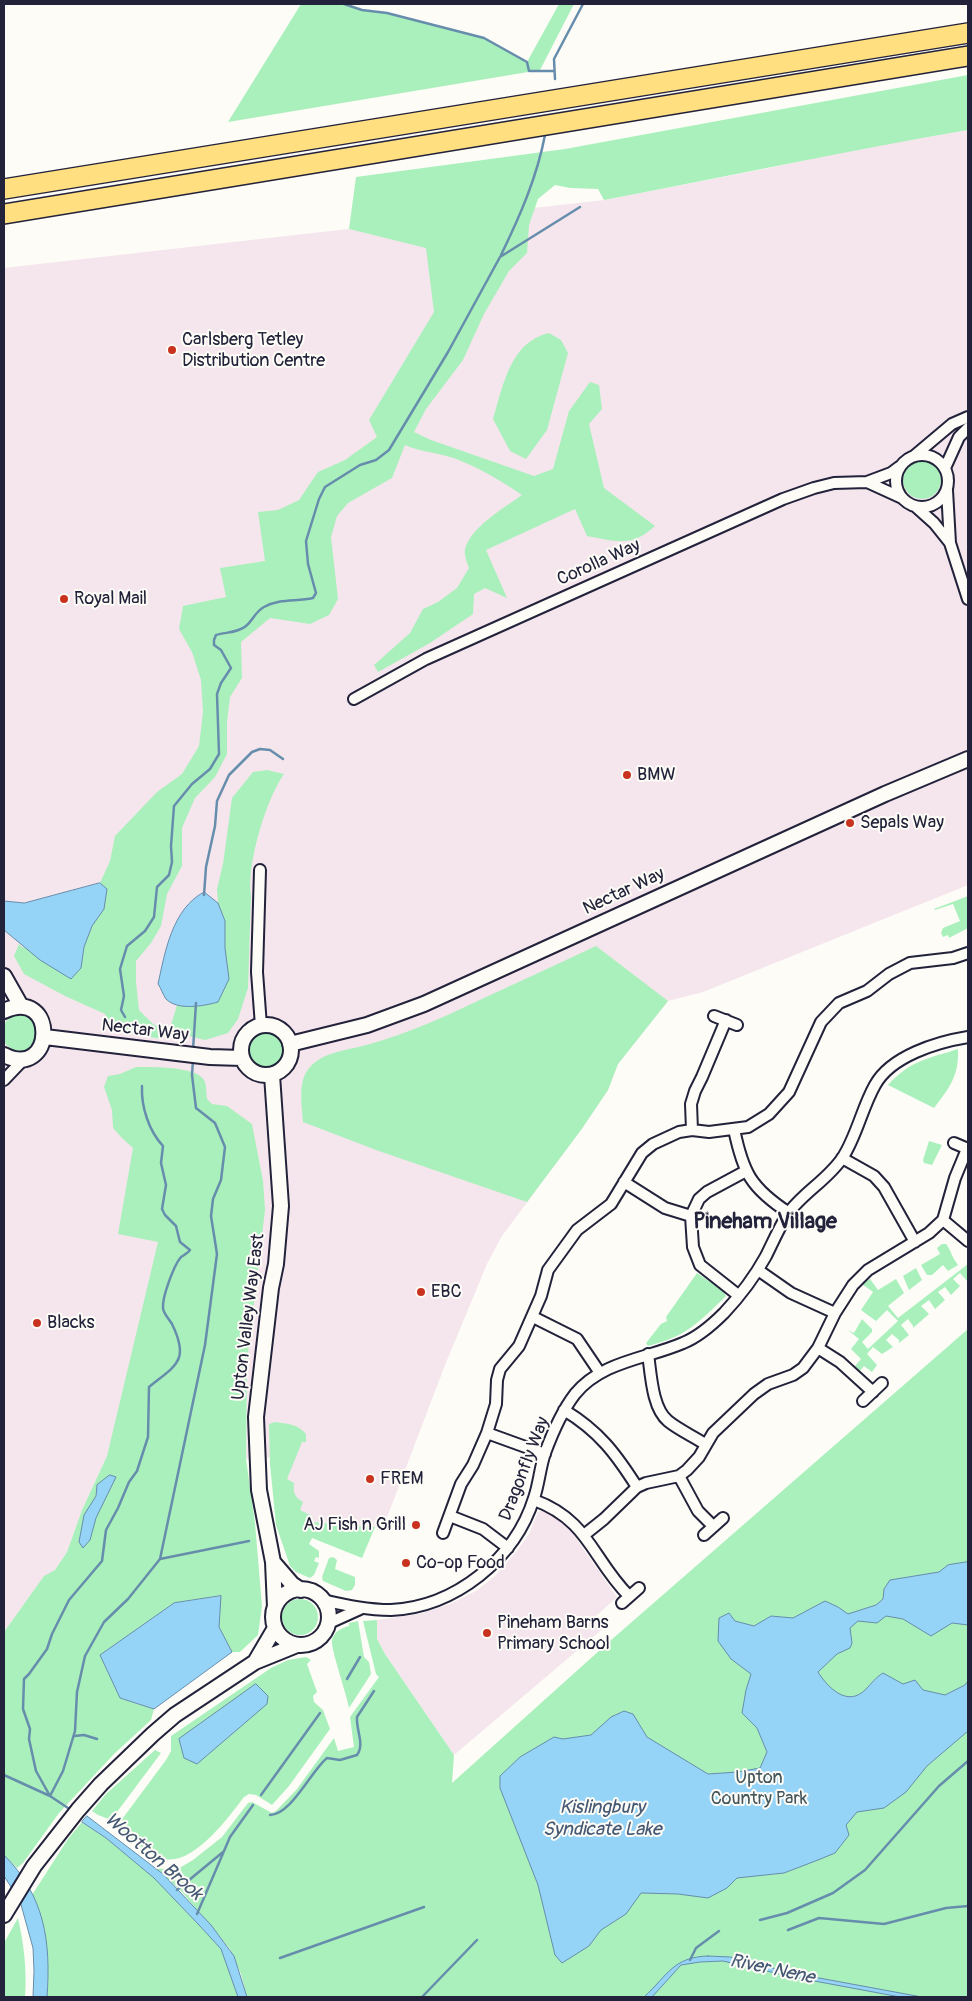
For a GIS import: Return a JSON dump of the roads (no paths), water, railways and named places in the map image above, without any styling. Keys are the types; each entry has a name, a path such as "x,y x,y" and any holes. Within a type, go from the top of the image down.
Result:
{"highway":[{"path":"4,189 968,33"},
{"path":"4,214 968,56"}],"street":[{"path":"914,456 952,424 968,417"},
{"path":"945,468 959,437 968,428"},
{"path":"950,543 934,523 915,506 902,498 896,484 896,475 899,467 906,460 914,456 922,454 932,456 945,468 948,475 946,490 950,543 968,598"},
{"name":"Corolla Way","path":"354,698 426,658 783,500 814,488 834,483 867,482 891,473 899,467"},
{"name":"Corolla Way","path":"867,482 902,498"},
{"path":"915,506 930,506 937,502 946,490"},
{"name":"Nectar Way","path":"290,1044 367,1025 424,1004 886,794 968,759"},
{"path":"260,870 257,972 261,1026"},
{"path":"442,1533 461,1484 473,1466 486,1434 496,1404 497,1380 500,1369 519,1346 533,1317 548,1270 571,1237 607,1207 642,1154 653,1144 679,1132 692,1130 710,1132 748,1127 769,1114 789,1092 821,1022 839,1003 868,991 889,974 910,963 953,958 968,953"},
{"path":"4,976 21,1006"},
{"path":"4,1010 21,1006 29,1008 42,1020 45,1036 38,1051 24,1059 4,1080"},
{"path":"714,1016 736,1024"},
{"path":"692,1130 691,1104 695,1091 726,1020"},
{"path":"261,1026 276,1027 287,1037 290,1044 290,1058 287,1065 282,1070 272,1074 259,1075 252,1071 242,1058 242,1041 253,1028 261,1026"},
{"name":"Nectar Way","path":"45,1036 210,1057 242,1058"},
{"name":"Dragonfly Way","path":"322,1600 360,1609 393,1610 423,1604 455,1592 489,1570 517,1536 534,1500 545,1454 564,1410 575,1394 609,1368 684,1343 700,1333 724,1313 758,1270 789,1212 828,1176 842,1158 851,1142 875,1084 888,1069 902,1058 930,1047 968,1037"},
{"path":"4,1055 17,1060 24,1059"},
{"name":"Upton Valley Way East","path":"272,1074 281,1206 276,1264 271,1288 256,1417 259,1490 273,1562 275,1607"},
{"path":"734,1129 746,1171 764,1195 789,1212"},
{"path":"584,1535 604,1519 637,1487 646,1483 680,1476 687,1470 699,1457 713,1433 761,1388 793,1375 803,1368 818,1348 853,1285 868,1270 916,1242 943,1220 967,1149 954,1143"},
{"path":"842,1158 874,1176 884,1187 916,1242"},
{"path":"738,1295 700,1265 693,1247 691,1216 700,1199 707,1192 746,1171"},
{"path":"624,1182 665,1208 691,1216"},
{"path":"943,1220 968,1240"},
{"path":"758,1270 791,1293 836,1313"},
{"path":"533,1317 577,1339 600,1373"},
{"path":"818,1348 845,1366 873,1392"},
{"path":"648,1354 657,1406 668,1421 706,1444"},
{"path":"863,1401 882,1383"},
{"path":"564,1410 583,1422 605,1442 637,1487"},
{"path":"486,1434 545,1454"},
{"path":"680,1476 698,1511 713,1526"},
{"path":"534,1500 551,1506 573,1522 621,1589 625,1600 639,1588"},
{"path":"450,1516 483,1530 508,1548"},
{"path":"704,1534 723,1518"},
{"name":"Upton Valley Way East","path":"273,1562 292,1584 301,1590"},
{"path":"4,1915 34,1866 101,1784 175,1715 255,1662 297,1645 315,1641 325,1630 328,1623 326,1606 313,1592 301,1590 288,1593 282,1597 275,1607 273,1614 275,1628 287,1642 297,1645"},
{"name":"Dragonfly Way","path":"328,1623 360,1609"},
{"path":"255,1662 275,1628"}],"water":[{"path":"100,883 107,889 104,909 92,926 84,947 81,968 71,979 40,960 4,930 4,901 24,903"},
{"path":"204,892 218,903 225,921 225,948 229,979 218,1002 199,1006 177,1005 166,999 158,984 167,945 177,920 184,909"},
{"path":"110,1475 116,1477 96,1518 90,1540 83,1548 79,1542 84,1515 96,1496 97,1485"},
{"name":"Kislingbury Syndicate Lake","path":"968,1562 968,1625 952,1623 931,1636 903,1619 886,1616 877,1623 858,1621 850,1628 852,1643 850,1648 837,1654 818,1672 827,1684 839,1694 852,1697 866,1689 883,1673 903,1684 915,1680 923,1690 945,1695 965,1685 968,1681 968,1731 927,1766 906,1792 884,1808 857,1812 846,1825 849,1835 835,1853 784,1873 737,1878 727,1888 708,1898 678,1894 641,1893 626,1914 601,1930 589,1946 562,1963 555,1955 538,1885 500,1788 500,1776 520,1757 554,1737 563,1739 591,1735 611,1717 624,1711 633,1714 647,1737 708,1774 760,1768 767,1752 757,1728 742,1713 751,1674 731,1659 718,1641 719,1618 729,1613 735,1621 754,1626 771,1616 793,1618 825,1601 848,1614 876,1605 883,1599 884,1589 890,1580 939,1572 948,1565"},
{"path":"221,1596 219,1627 232,1652 154,1709 120,1698 100,1655 174,1603"},
{"path":"256,1684 268,1696 267,1704 197,1764 184,1758 179,1739"},
{"path":"87,1816 163,1874 211,1925 234,1956 247,1997 238,1997 221,1949 154,1878 106,1838 82,1822"},
{"path":"4,1855 29,1887 37,1903 46,1939 48,1957 47,1997 33,1997 33,1948 20,1901 4,1876"},
{"name":"River Nene","path":"696,1957 730,1957 792,1973 922,1997 900,1997 793,1977 723,1961 681,1965 652,1997 644,1997 679,1964"}],"waterway":[{"path":"344,4 362,10 387,13 484,38 527,62 529,71 554,71"},
{"path":"555,79 554,59 583,4"},
{"path":"501,255 527,196 542,151 545,135"},
{"path":"125,1017 121,1010 124,996 120,969 127,946 145,931 154,917 157,887 169,875 172,862 171,846 174,806 192,784 210,769 219,754 217,694 221,683 231,668 221,650 214,645 216,635 243,628 258,611 270,604 313,598 316,593 308,564 306,541 319,499 325,487 360,465 376,460 389,450 448,352 500,257 580,207"},
{"path":"204,895 206,867 215,826 217,801 229,775 252,752 260,749 270,750 283,759"},
{"path":"193,1050 196,1003"},
{"path":"160,1559 205,1345 217,1254 211,1216 213,1199 221,1180 225,1147 215,1123 196,1108 192,1075 193,1060"},
{"path":"50,1796 36,1771 29,1739 30,1729 23,1709 24,1679 47,1649 52,1634 69,1600 102,1561 106,1530 129,1482 137,1471 148,1437 149,1387 173,1367 180,1354 177,1336 164,1312 163,1303 166,1289 175,1267 181,1257 190,1250 180,1242 176,1226 162,1209 166,1185 161,1163 163,1146 147,1118 142,1086"},
{"path":"50,1796 63,1771 75,1731 77,1692 85,1656 104,1622 128,1599 160,1559 249,1541"},
{"path":"347,1679 360,1657"},
{"path":"270,1815 286,1808 327,1758 340,1760 357,1755 360,1746 357,1717 374,1691"},
{"path":"261,1795 320,1713"},
{"path":"74,1736 84,1735 97,1739"},
{"path":"760,1920 787,1913 833,1893 865,1870 939,1786 968,1761"},
{"name":"Wootton Brook","path":"4,1775 50,1796 71,1810"},
{"path":"197,1914 230,1837 253,1805"},
{"path":"177,1890 223,1852"},
{"path":"788,1930 819,1918 884,1924 946,1908 968,1906"},
{"path":"280,1958 424,1907"},
{"path":"690,1960 696,1948 719,1931"},
{"path":"422,1997 477,1940"}],"place":[{"name":"Carlsberg Tetley Distribution Centre","path":"172,350"},
{"name":"Royal Mail","path":"64,599"},
{"name":"BMW","path":"627,775"},
{"name":"Sepals Way","path":"850,823"},
{"name":"EBC","path":"421,1292"},
{"name":"Blacks","path":"37,1323"},
{"name":"FREM","path":"370,1479"},
{"name":"AJ Fish n Grill","path":"416,1525"},
{"name":"Co-op Food","path":"406,1563"},
{"name":"Pineham Barns Primary School","path":"487,1633"}],"district":[{"name":"Pineham Village","path":"765,1222"}],"park label":[{"name":"Upton Country Park","path":"759,1788"}]}
